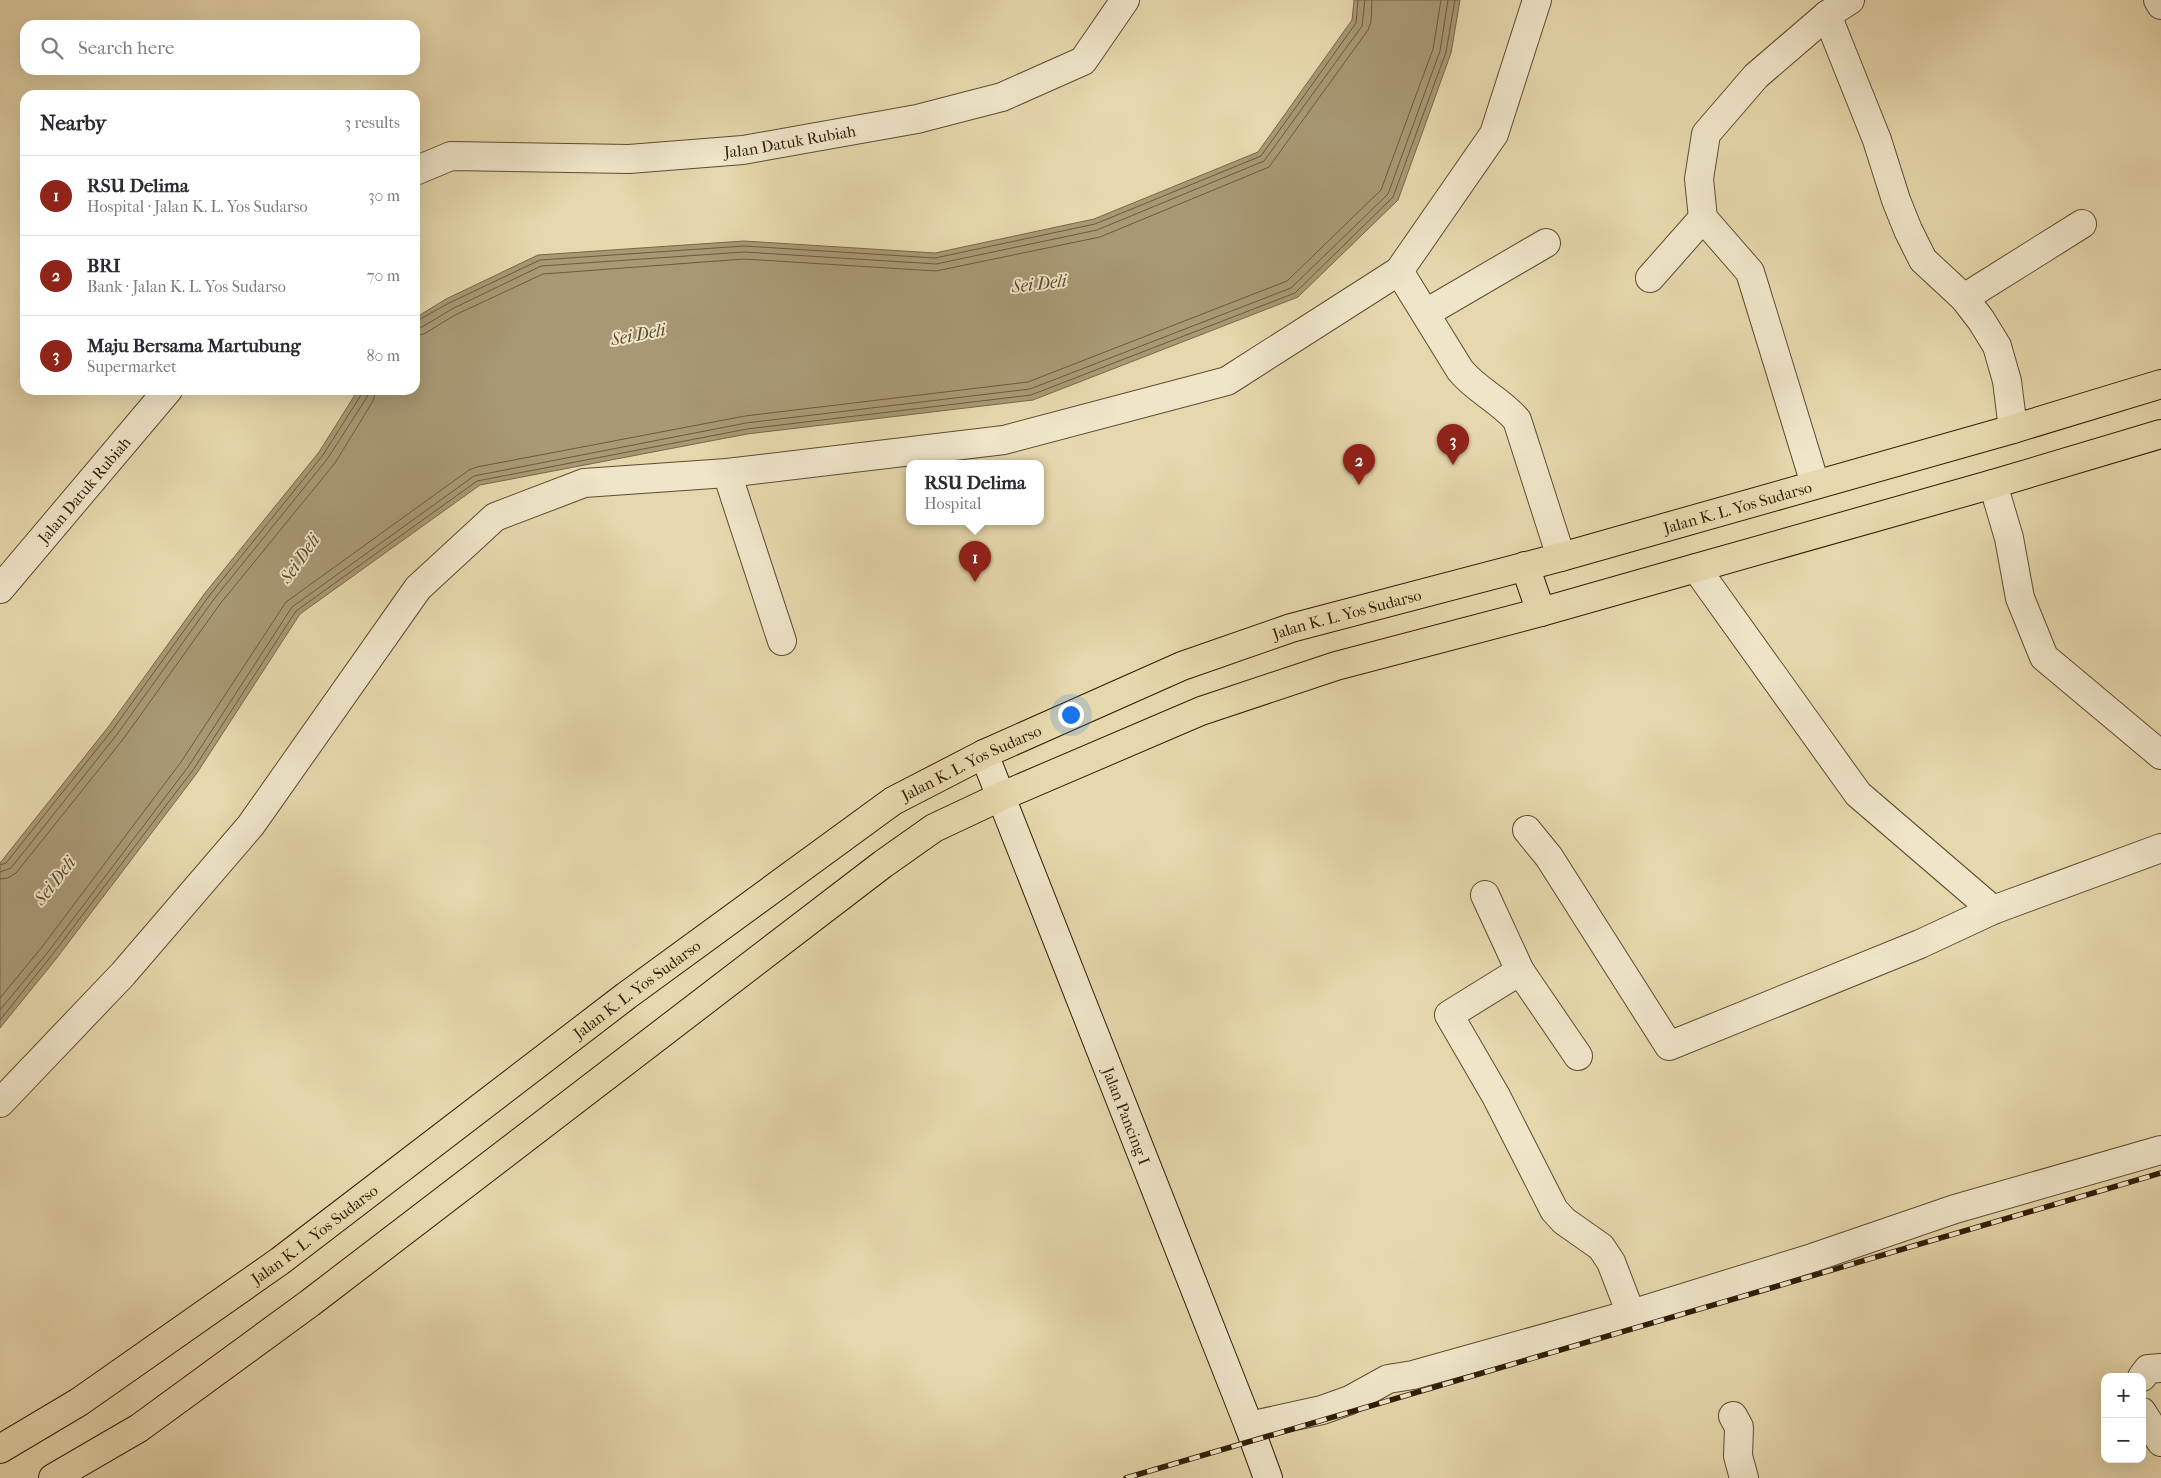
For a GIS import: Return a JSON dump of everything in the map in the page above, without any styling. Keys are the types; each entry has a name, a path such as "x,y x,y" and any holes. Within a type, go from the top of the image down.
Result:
{"highway":[{"name":"Jalan K. L. Yos Sudarso","path":"0,1449 79,1402 280,1261 626,996 893,801 984,754 1182,666 1291,628 1561,557 2014,429 2161,384"},
{"path":"53,1478 139,1428 302,1309 883,864 934,828 1000,797 1201,711 1336,666 1541,612 1993,484 2161,434"},
{"path":"1525,566 1541,612"}],"street":[{"name":"Jalan Datuk Rubiah","path":"420,169 451,156 629,159 743,150 917,119 1002,97 1083,61 1124,0"},
{"path":"0,1103 123,974 251,825 418,588 495,517 584,483 727,473 1004,440 1227,381 1399,271 1494,134 1538,0"},
{"path":"1815,484 1750,272 1703,218 1700,179 1706,134 1756,76 1827,15 1850,0"},
{"path":"2158,0 2161,5"},
{"path":"1827,15 1876,140 1896,200 1923,260 1964,298 1981,320 1997,346 2007,381 2014,429"},
{"path":"1650,278 1703,218"},
{"path":"1964,298 2082,224"},
{"path":"1426,313 1546,243"},
{"path":"1399,271 1460,370 1471,384 1506,407 1517,420 1561,557"},
{"name":"Jalan Datuk Rubiah","path":"0,589 164,395"},
{"path":"727,473 782,640"},
{"path":"1993,484 2009,538 2020,598 2044,657 2161,754"},
{"path":"1696,568 1858,794 1993,910"},
{"name":"Jalan Pancing I","path":"984,754 1268,1478"},
{"path":"1527,830 1549,858 1669,1046 1920,944 1993,910 2161,848"},
{"path":"1485,895 1520,971 1578,1056"},
{"path":"1520,971 1448,1014 1496,1096 1554,1210 1564,1221 1602,1247 1611,1262 1631,1314"},
{"path":"1249,1426 1322,1410 1350,1400 1388,1379 1413,1375 1631,1314 1812,1258 1955,1209 2161,1150"},
{"path":"2145,1373 2148,1369 2161,1368"},
{"path":"1733,1416 1739,1427 1738,1456 1744,1478"},
{"path":"2146,1418 2161,1442"}],"water":[{"name":"Sei Deli","path":"1354,0 1460,0 1451,53 1398,200 1298,297 1033,400 747,434 480,485 300,614 197,773 56,959 0,1028 0,863 109,726 205,593 319,452 355,395 420,395 420,315 446,299 538,255 744,241 935,253 1094,219 1258,152 1352,20"}],"railway":[{"path":"1126,1478 2161,1173"}],"place":[{"name":"Maju Bersama Martubung","path":"1453,465"},
{"name":"BRI","path":"1359,485"},
{"name":"RSU Delima","path":"975,582"}]}
